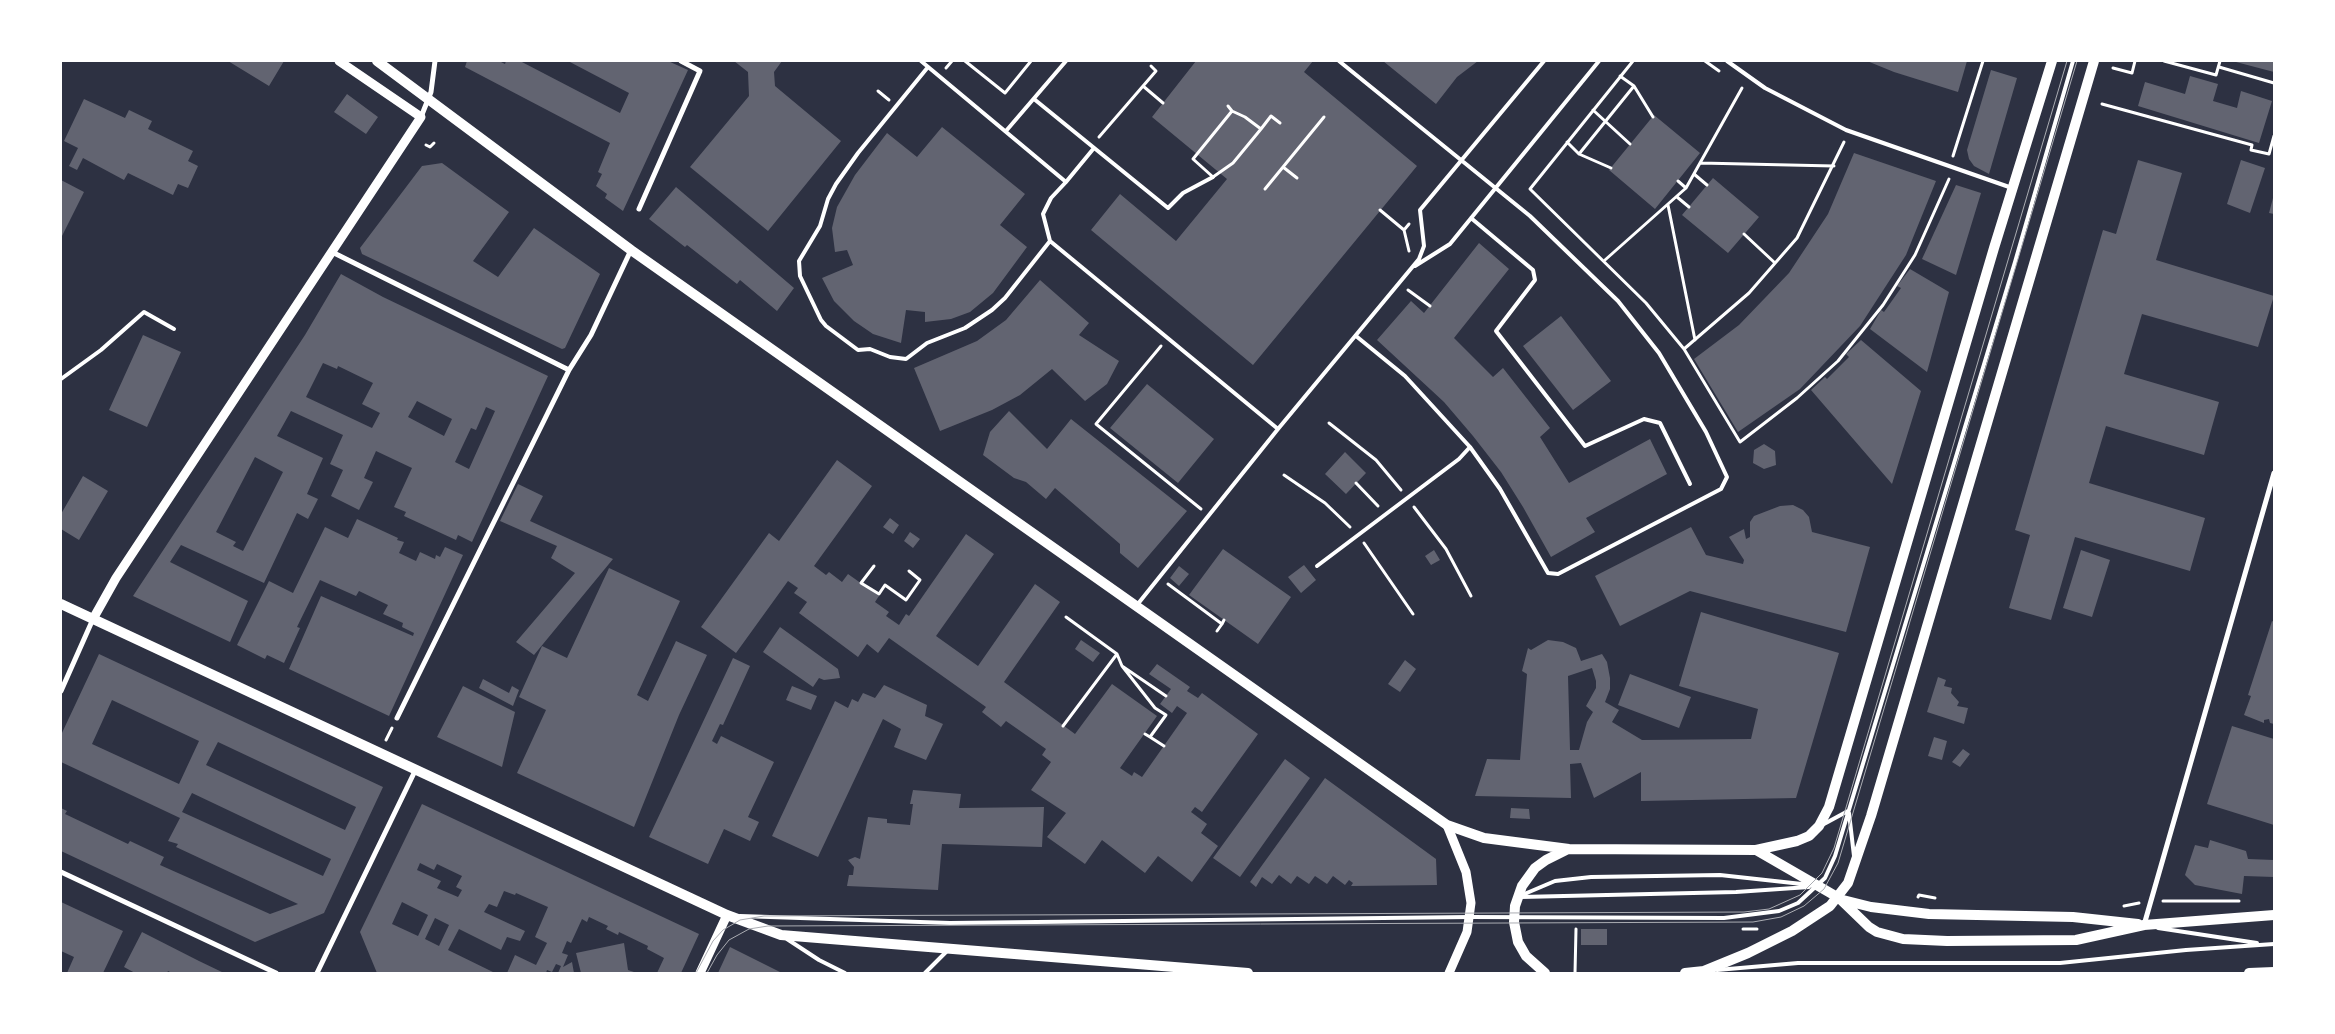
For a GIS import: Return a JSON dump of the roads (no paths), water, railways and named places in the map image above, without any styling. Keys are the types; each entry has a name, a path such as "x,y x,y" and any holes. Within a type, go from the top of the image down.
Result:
{"main road":[{"path":"380,62 631,250 1447,825 1484,838 1569,849 1756,850 1797,841 1809,836 1819,826 1834,791 1994,248 2014,189 2052,61"},
{"path":"1685,973 1707,972 1792,931 1822,913 1838,898 1848,883 1871,816 2094,61"},
{"path":"61,604 415,771 630,868 727,915 781,935 1248,973"},
{"path":"1545,973 1522,950 1516,935 1515,918 1518,897 1535,868 1546,860 1569,849"},
{"path":"1756,850 1838,898 1877,932 1904,939 1947,942 2045,942 2076,940 2144,925 2274,915"},
{"path":"1838,898 1871,907 1929,914 2073,917 2144,925"},
{"path":"2249,973 2274,972"}],"street":[{"path":"340,61 421,117"},
{"path":"61,691 93,619 116,578 421,117 429,99 435,61"},
{"path":"638,209 700,71 681,61"},
{"path":"397,718 569,370 592,336 631,250"},
{"path":"332,252 569,370"},
{"path":"2144,925 2274,473"},
{"path":"317,973 415,771"},
{"path":"1447,825 1467,877 1470,899 1470,918 1464,941 1449,973"},
{"path":"61,872 276,973"},
{"path":"700,973 727,915"}],"lane":[{"path":"921,61 1066,182"},
{"path":"1006,131 1066,61"},
{"path":"1339,61 1530,216 1618,301 1659,353 1706,432 1727,477 1722,489 1558,574 1548,573 1500,488 1470,447 1405,376 1356,336"},
{"path":"1136,606 1278,429 1413,268 1421,256 1424,246 1420,210 1544,61"},
{"path":"1413,268 1450,244 1599,61"},
{"path":"1727,61 1765,88 1846,130 1949,168 2014,189"},
{"path":"727,915 950,923 1470,918 1724,918 1764,914 1798,903 1818,886 1832,865 2015,262 2073,61"},
{"path":"928,67 858,152 836,184 828,199 820,226 799,262 800,276 821,320 826,326 858,350 870,349 890,357 906,359 926,343 965,328 992,310 1050,241"},
{"path":"1034,99 1168,208 1183,192 1213,178"},
{"path":"1092,147 1052,198 1043,214 1050,241 1278,429"},
{"path":"1471,218 1533,270 1534,280 1496,331 1585,446 1644,419 1660,423 1690,484"},
{"path":"61,379 101,350 144,312 174,329"},
{"path":"1317,566 1460,459 1470,447"},
{"path":"1819,826 1848,811"},
{"path":"1848,811 1855,864"},
{"path":"1518,897 1555,881 1584,877 1720,875 1818,886"},
{"path":"1518,897 1736,892 1818,886"},
{"path":"2144,925 2266,944"},
{"path":"781,935 819,960 845,973"},
{"path":"1707,972 1798,963 2060,963 2274,944"},
{"path":"925,973 948,950"}],"tram line":[{"path":"696,973 713,941 723,930 740,920 764,916 1744,912 1769,909 1800,895 1822,873 1834,848 2067,61"},
{"path":"707,973 717,955 729,940 749,929 768,926 1753,922 1781,917 1804,906 1824,889 1838,863 2077,61"}]}
